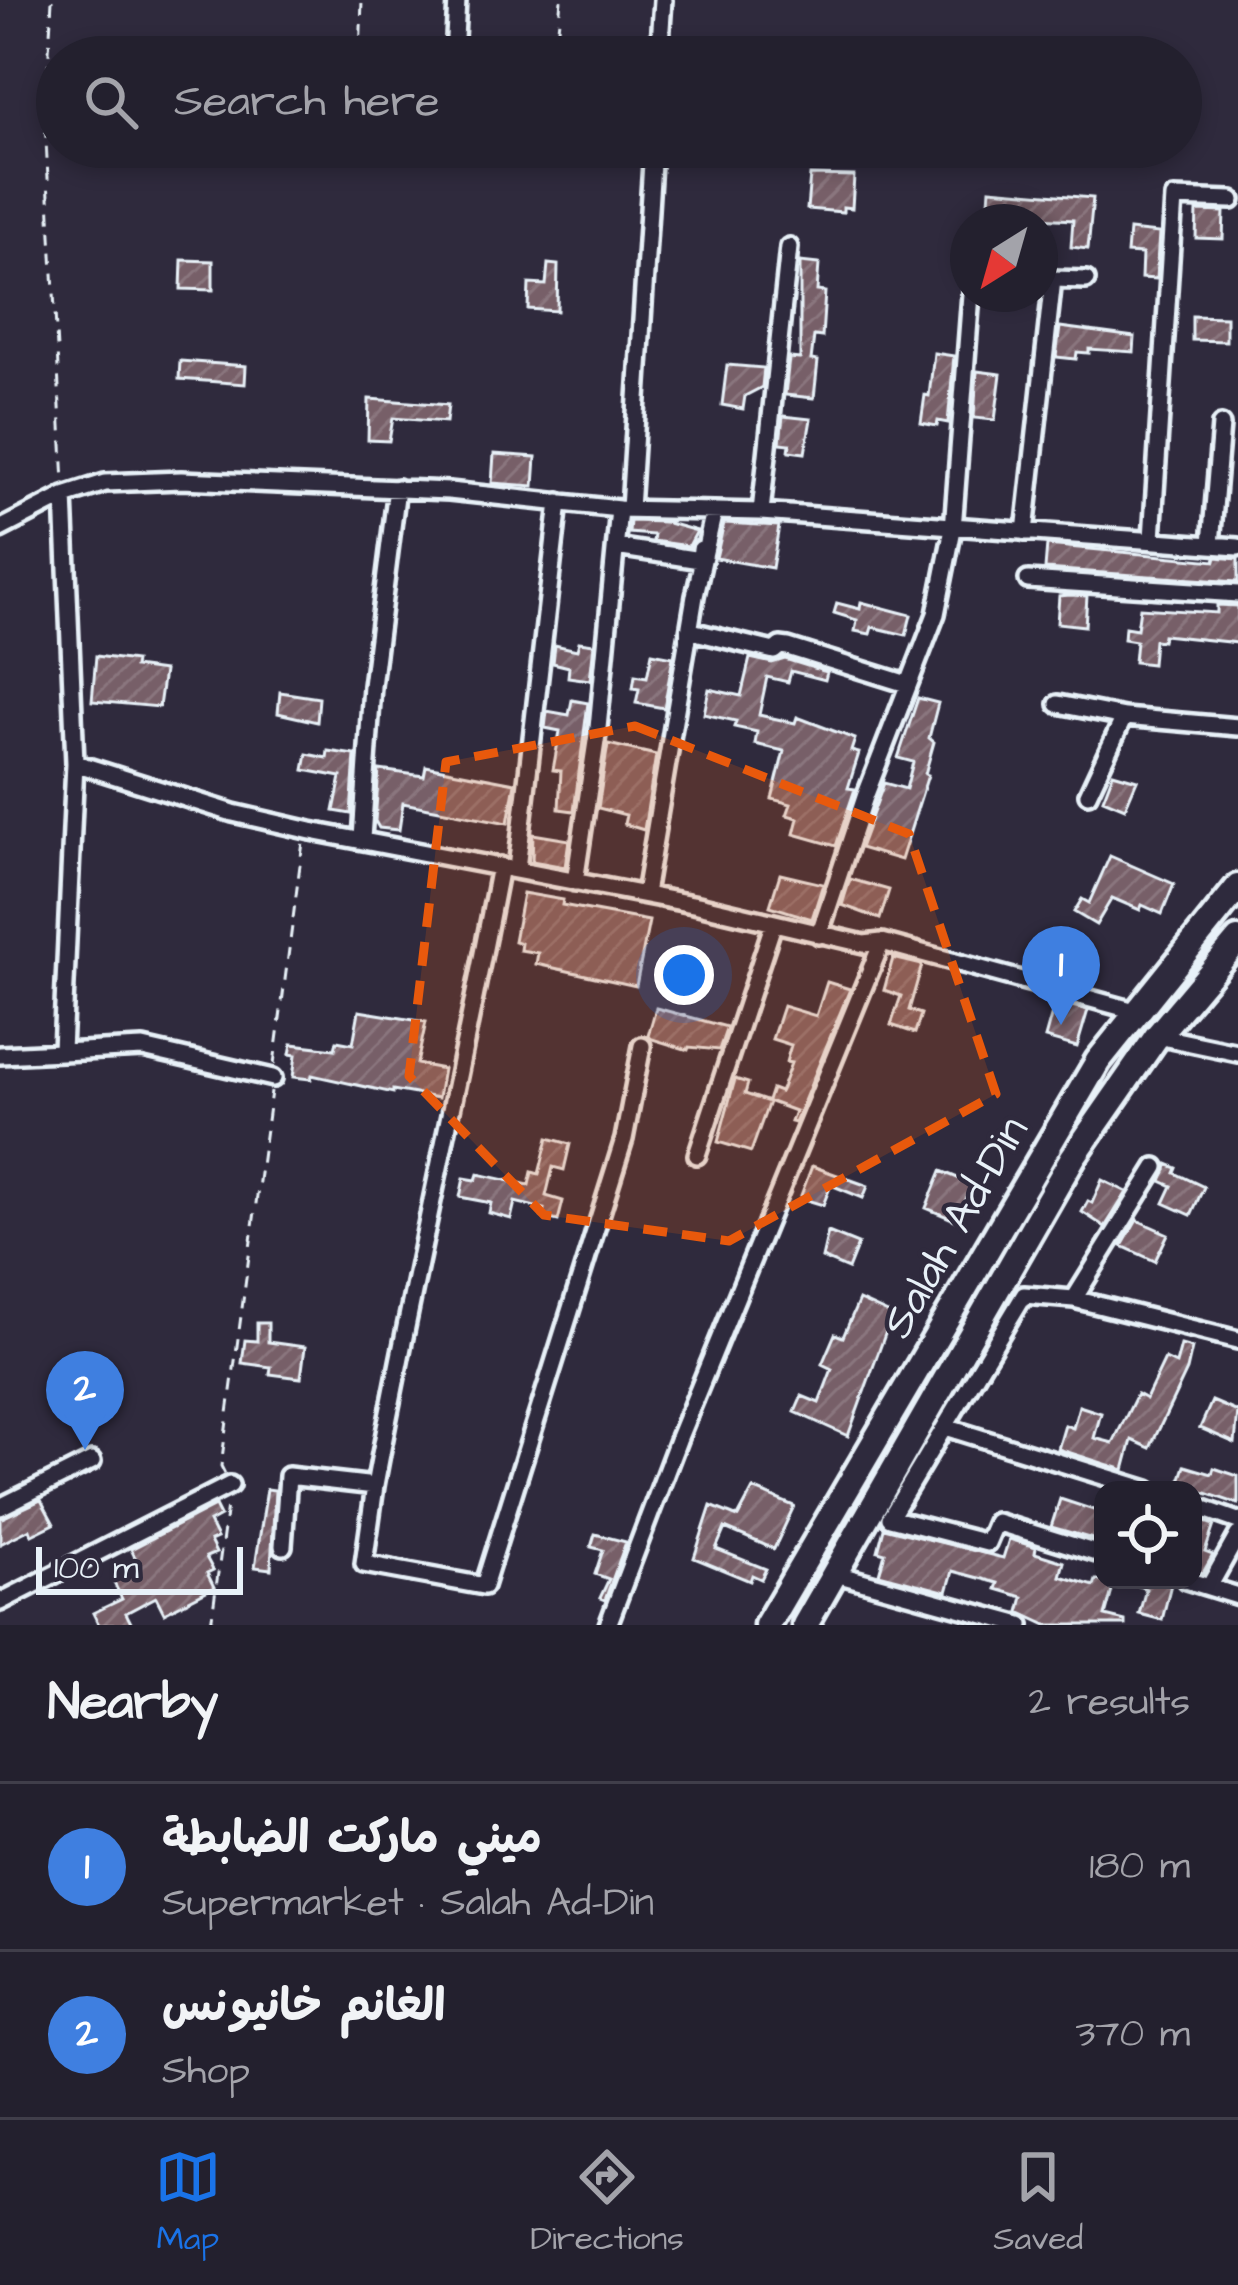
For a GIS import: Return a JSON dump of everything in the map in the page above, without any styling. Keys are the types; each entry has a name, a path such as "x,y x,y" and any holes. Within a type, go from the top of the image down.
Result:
{"highway":[{"name":"Salah Ad-Din","path":"766,1625 1098,1061 1238,887"},
{"name":"Salah Ad-Din","path":"805,1625 1073,1157 1157,1036 1238,940"}],"street":[{"path":"455,36 457,0"},
{"path":"660,36 663,0"},
{"path":"575,882 598,728 616,547 625,509 652,168"},
{"path":"1152,539 1174,198 1232,200"},
{"path":"761,512 789,247"},
{"path":"1058,279 1085,280"},
{"path":"819,935 936,614 953,529 970,312"},
{"path":"1025,532 1044,312"},
{"path":"1211,544 1221,425"},
{"path":"0,529 64,496 105,483 181,480 397,488 625,509 761,512 1238,547"},
{"path":"362,839 372,686 397,488"},
{"path":"62,1050 75,763 64,496"},
{"path":"559,502 508,868 412,1290 364,1564 484,1586 624,1138 642,1046"},
{"path":"616,547 700,560 711,511"},
{"path":"644,894 711,511"},
{"path":"1028,580 1238,594"},
{"path":"691,631 774,651 788,647 907,684"},
{"path":"1058,704 1124,717 1238,727"},
{"path":"1088,794 1124,717"},
{"path":"75,763 233,813 644,894 773,926 864,944 882,942 1136,1011"},
{"path":"697,1155 773,926"},
{"path":"608,1625 677,1440 882,942"},
{"path":"1157,1036 1238,1053"},
{"path":"0,1055 143,1048 273,1078"},
{"path":"1074,1299 1156,1167"},
{"path":"1094,1552 996,1522 988,1544 890,1518 1024,1295 1074,1299 1238,1340"},
{"path":"945,1427 1119,1481"},
{"path":"0,1507 92,1461"},
{"path":"283,1546 288,1476 375,1486"},
{"path":"0,1602 230,1485"},
{"path":"1202,1508 1238,1520"},
{"path":"1209,1587 1238,1535"},
{"path":"836,1574 1021,1625"},
{"path":"1202,1585 1238,1596"}],"path":[{"path":"50,36 52,0"},
{"path":"361,36 362,0"},
{"path":"557,36 561,0"},
{"path":"47,168 64,496"},
{"path":"211,1625 230,1485 221,1466 300,846 311,831"}],"highlighted area":[{"path":"635,726 909,834 996,1094 729,1241 544,1215 409,1076 446,762"}],"building":[{"path":"810,175 854,176 852,208 843,207 843,212 807,209"},
{"path":"990,189 1093,198 1088,249 1071,247 1073,220 1058,219 1058,204 989,204"},
{"path":"1197,211 1224,212 1223,239 1196,238"},
{"path":"1129,230 1159,233 1156,279 1141,278 1142,254 1127,253"},
{"path":"182,260 213,261 213,290 181,289"},
{"path":"800,262 819,264 817,291 825,292 822,337 814,336 811,360 818,361 814,398 785,395 789,358 800,359"},
{"path":"548,264 558,265 557,311 528,309 529,284 546,285"},
{"path":"1192,316 1226,317 1226,341 1192,340"},
{"path":"1060,327 1135,337 1134,352 1089,349 1089,353 1077,352 1076,359 1056,357"},
{"path":"934,353 954,356 948,423 938,421 937,426 921,423"},
{"path":"180,361 246,366 245,384 179,379"},
{"path":"727,365 764,368 762,387 745,396 743,409 722,405"},
{"path":"977,371 1001,374 995,420 974,418"},
{"path":"369,399 448,405 446,422 393,418 389,441 368,440"},
{"path":"783,416 811,419 805,453 789,451 790,444 780,443"},
{"path":"494,454 536,457 534,486 492,483"},
{"path":"630,521 665,522 697,531 689,546 653,541 654,535 629,533"},
{"path":"724,523 779,526 772,568 716,558"},
{"path":"1047,545 1215,561 1216,557 1238,559 1238,582 1045,569"},
{"path":"1059,596 1087,596 1085,626 1057,623"},
{"path":"861,602 911,615 906,635 872,627 870,634 855,631 857,620 834,613 837,603 860,609"},
{"path":"1217,605 1238,606 1238,643 1163,635 1162,641 1154,640 1152,664 1134,662 1136,641 1124,639 1125,627 1137,629 1140,608 1217,613"},
{"path":"579,642 594,644 590,680 568,677 569,667 553,663 555,645 577,650"},
{"path":"652,653 673,657 664,708 636,703 635,675 647,677"},
{"path":"96,656 164,671 159,707 92,701"},
{"path":"750,658 772,663 785,659 827,672 825,680 791,671 788,682 767,677 759,715 795,723 797,717 855,739 851,751 859,753 848,788 855,789 836,846 794,834 798,818 787,815 791,804 772,799 784,751 755,744 757,732 734,727 736,721 704,714 709,689 741,696"},
{"path":"280,692 319,698 317,722 278,713"},
{"path":"918,698 938,703 929,738 934,742 901,860 860,848 884,783 906,789 913,762 898,758"},
{"path":"572,700 588,703 574,811 559,809 561,771 553,770 560,731 545,728 547,711 569,715"},
{"path":"608,744 656,755 644,830 624,824 626,815 598,808"},
{"path":"328,751 355,755 351,814 334,811 341,777 304,770 307,754 327,758"},
{"path":"426,766 515,783 508,823 403,803 399,830 379,828 375,821 379,770 424,776"},
{"path":"1113,773 1137,780 1125,808 1103,799"},
{"path":"533,834 569,840 565,867 532,861"},
{"path":"1110,856 1174,884 1162,914 1112,898 1096,925 1074,912 1082,899 1089,903"},
{"path":"780,874 823,884 812,919 770,906"},
{"path":"850,879 889,890 880,919 842,905"},
{"path":"523,893 649,921 636,986 536,964 538,953 520,950 521,943 514,941"},
{"path":"893,958 922,965 909,1010 921,1014 915,1033 891,1025 901,996 884,990"},
{"path":"827,982 850,989 795,1123 791,1122 795,1111 768,1101 772,1089 780,1092 791,1063 786,1062 791,1045 772,1039 783,1006 816,1016"},
{"path":"1055,1002 1088,1010 1077,1047 1045,1038"},
{"path":"656,1008 727,1027 719,1050 688,1050 652,1039 648,1036"},
{"path":"359,1011 426,1022 417,1064 443,1069 438,1098 312,1075 311,1079 293,1077 296,1055 290,1054 292,1044 335,1049 337,1041 353,1044"},
{"path":"735,1079 748,1083 745,1094 769,1102 751,1152 718,1142"},
{"path":"548,1138 570,1144 564,1170 553,1167 546,1196 563,1201 558,1221 542,1217 544,1209 515,1202 511,1219 489,1213 491,1203 460,1197 464,1178 476,1180 478,1174 529,1185 532,1172 539,1174"},
{"path":"1167,1164 1204,1187 1191,1215 1164,1203 1172,1186 1161,1181"},
{"path":"812,1166 868,1186 863,1198 831,1185 823,1205 800,1198"},
{"path":"941,1171 972,1184 957,1221 926,1208"},
{"path":"1102,1180 1127,1192 1105,1227 1082,1212 1088,1201 1092,1203"},
{"path":"1137,1220 1168,1234 1155,1261 1122,1246"},
{"path":"828,1232 858,1244 848,1269 822,1258"},
{"path":"859,1300 892,1315 848,1436 795,1412 802,1396 819,1403 832,1369 822,1364 835,1334 843,1337"},
{"path":"257,1323 268,1323 268,1342 305,1347 301,1378 270,1374 271,1367 242,1363 245,1340 257,1341"},
{"path":"1181,1345 1192,1348 1187,1370 1150,1448 1132,1440 1124,1470 1058,1449 1065,1425 1073,1428 1079,1406 1101,1413 1094,1438 1113,1443 1137,1394 1146,1399 1165,1359 1176,1364"},
{"path":"1212,1401 1238,1412 1235,1443 1200,1428"},
{"path":"1185,1466 1238,1476 1238,1504 1203,1492 1202,1496 1202,1481 1180,1481"},
{"path":"267,1489 275,1490 271,1569 255,1567"},
{"path":"753,1489 794,1506 774,1549 725,1528 716,1549 766,1569 761,1579 752,1575 750,1581 694,1558 711,1506 738,1517"},
{"path":"1060,1499 1094,1510 1094,1539 1051,1527"},
{"path":"41,1500 54,1524 32,1535 30,1529 0,1544 0,1519"},
{"path":"215,1506 220,1516 209,1522 217,1538 210,1541 216,1553 206,1557 214,1587 164,1613 156,1597 126,1613 132,1625 99,1625 93,1613 122,1599 113,1581 140,1568 131,1549"},
{"path":"1202,1521 1214,1525 1205,1552 1213,1555 1203,1573"},
{"path":"884,1528 1003,1558 1009,1539 1036,1547 1035,1553 1064,1562 1060,1576 1094,1589 1112,1589 1105,1616 1125,1621 1125,1625 1047,1625 1019,1612 1023,1597 996,1589 998,1583 953,1571 947,1592 879,1574 885,1553 878,1551"},
{"path":"595,1534 626,1542 605,1600 600,1598 609,1579 595,1574 603,1550 591,1547"},
{"path":"1146,1589 1170,1589 1162,1620 1139,1614"}],"place":[{"name":"ميني ماركت الضابطة","path":"1061,1025"},
{"name":"الغانم خانيونس","path":"85,1450"}]}
